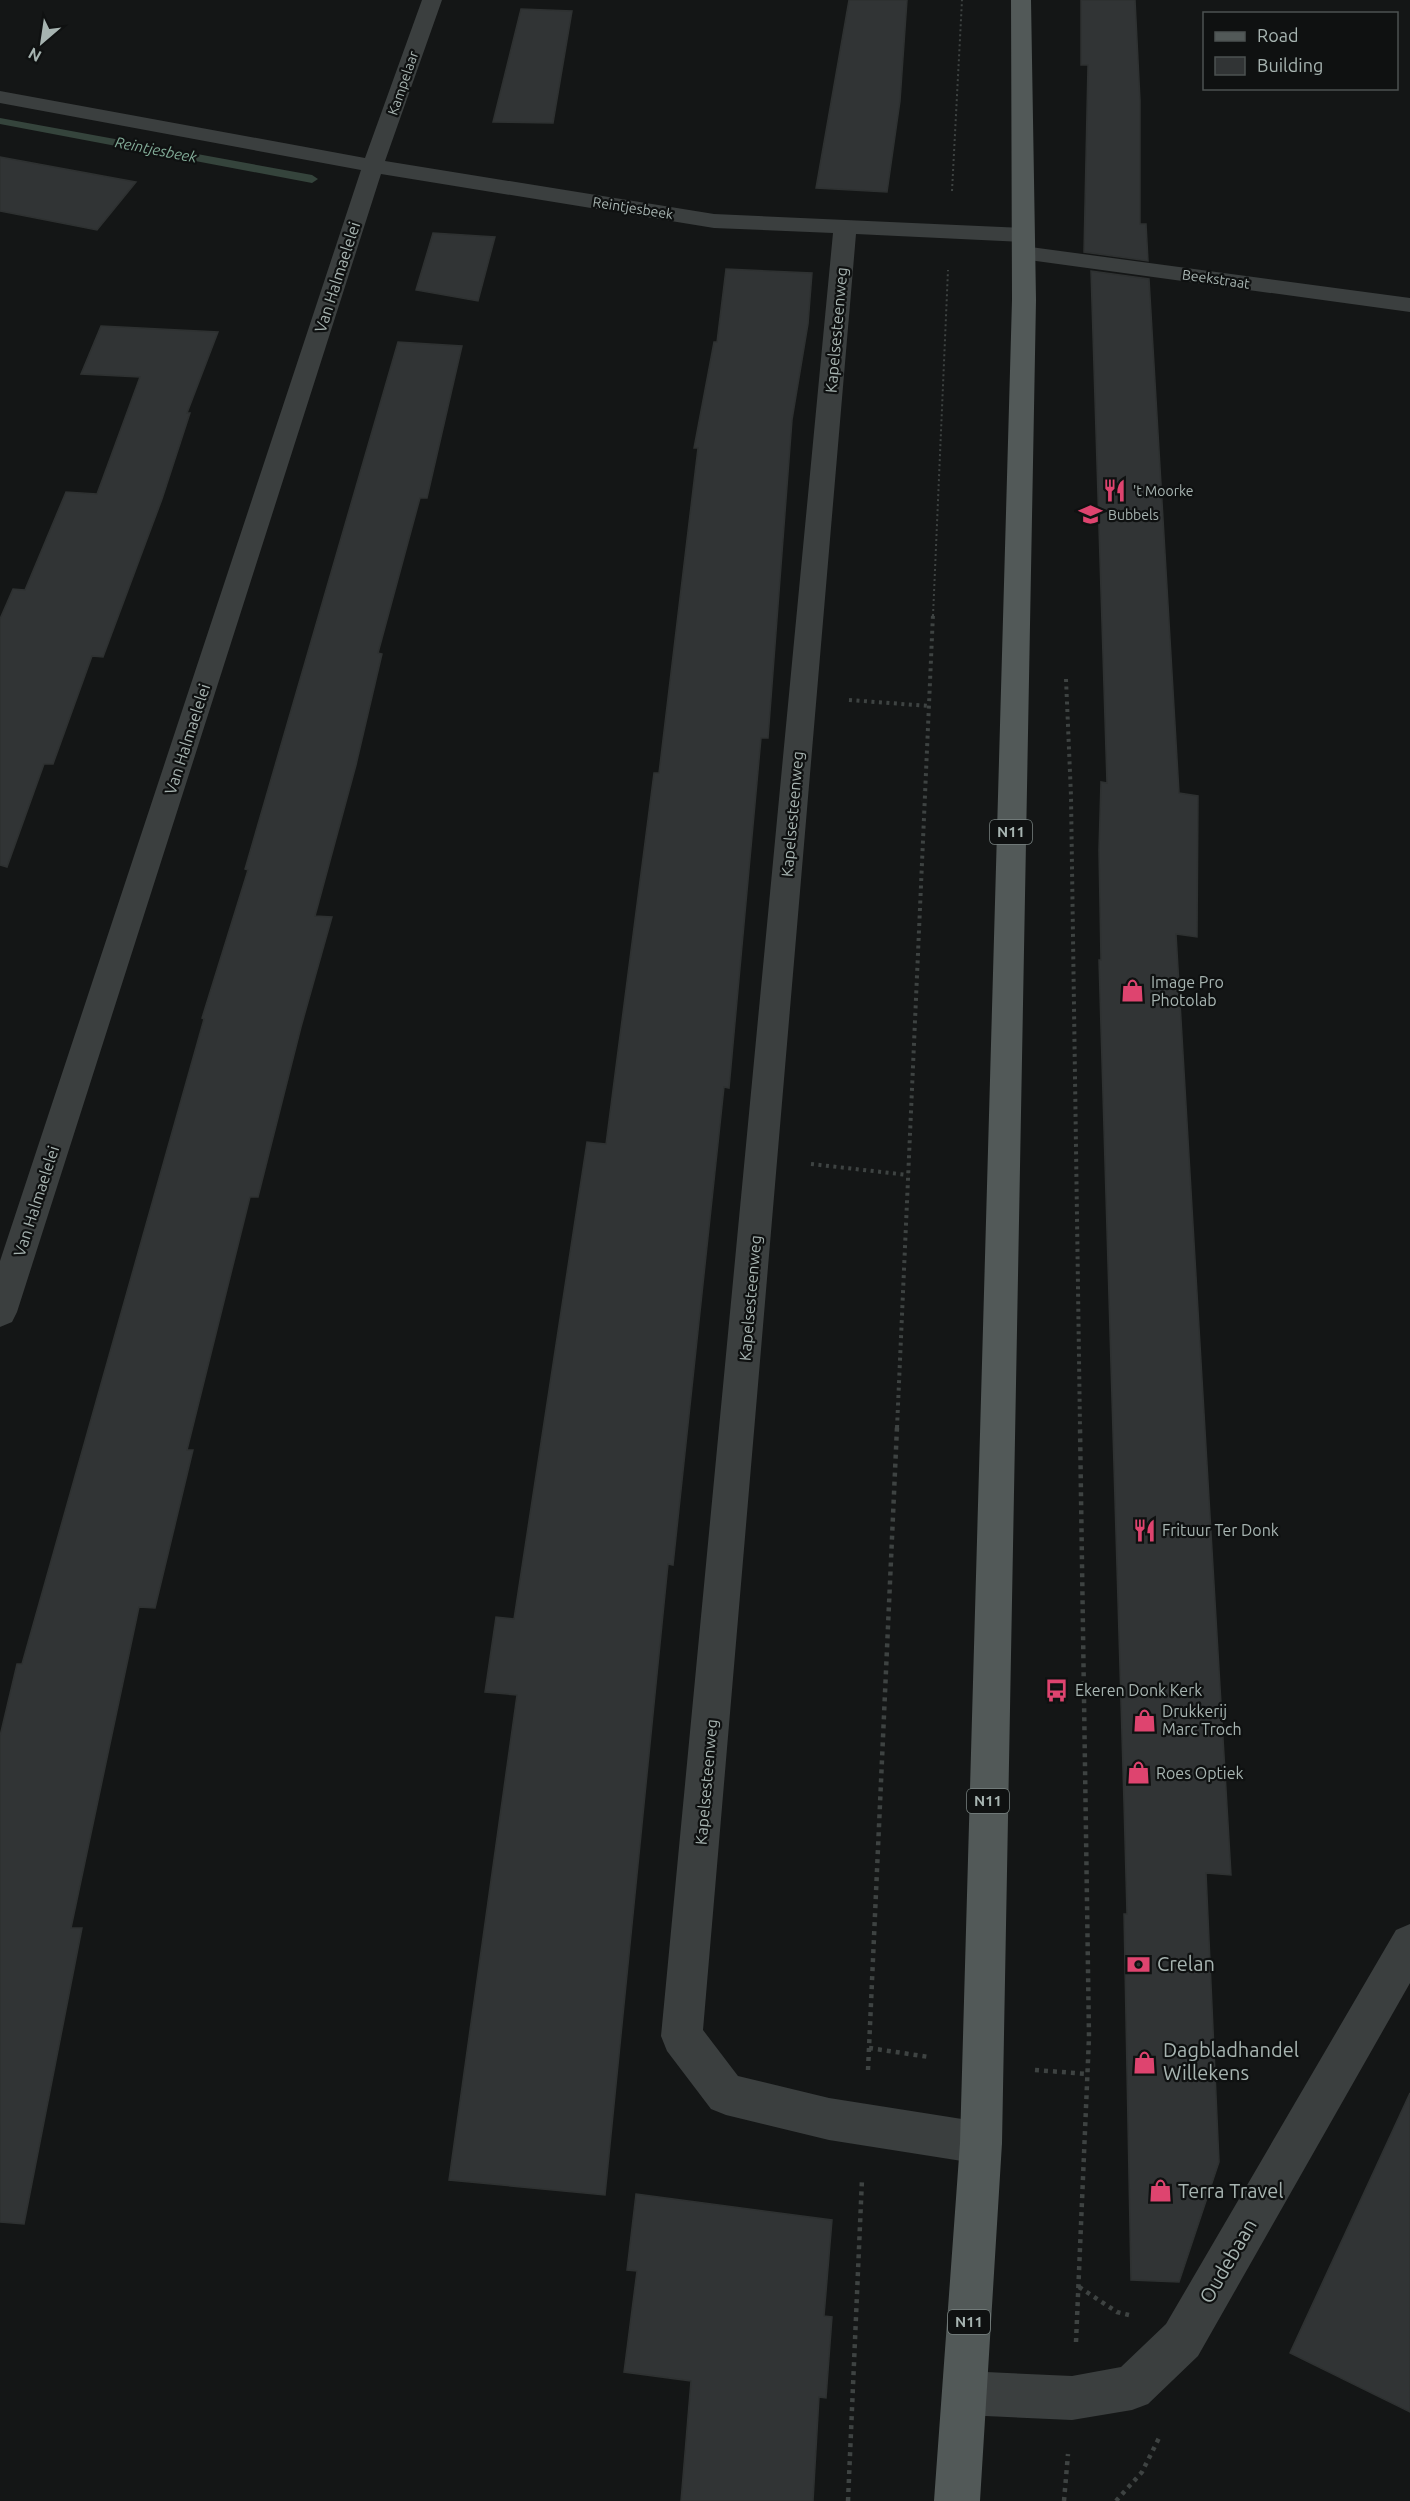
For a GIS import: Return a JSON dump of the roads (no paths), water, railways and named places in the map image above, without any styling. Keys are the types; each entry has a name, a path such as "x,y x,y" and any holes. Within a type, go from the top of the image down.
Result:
{"main road":[{"name":"N11","path":"957,2501 981,2143 1023,348 1021,0"}],"street":[{"name":"Kampelaar","path":"374,166 432,0"},
{"name":"Reintjesbeek","path":"0,97 374,166 714,221 950,233 1022,244"},
{"name":"Van Halmaelelei","path":"0,1312 374,166"},
{"name":"Kapelsesteenweg","path":"845,229 682,2036 726,2094 829,2119 981,2143"},
{"name":"Beekstraat","path":"1022,244 1410,305"},
{"name":"Oudebaan","path":"964,2393 1072,2398 1132,2388 1182,2340 1410,1944"}],"waterway":[{"name":"Reintjesbeek","path":"0,121 312,179"}],"place":[{"name":"'t Moorke","path":"1115,491"},
{"name":"Bubbels","path":"1090,515"},
{"name":"Image Pro Photolab","path":"1133,991"},
{"name":"Frituur Ter Donk","path":"1144,1530"},
{"name":"Ekeren Donk Kerk","path":"1057,1690"},
{"name":"Drukkerij Marc Troch","path":"1144,1720"},
{"name":"Roes Optiek","path":"1138,1773"},
{"name":"Crelan","path":"1139,1964"},
{"name":"Dagbladhandel Willekens","path":"1145,2062"},
{"name":"Terra Travel","path":"1160,2191"}]}
